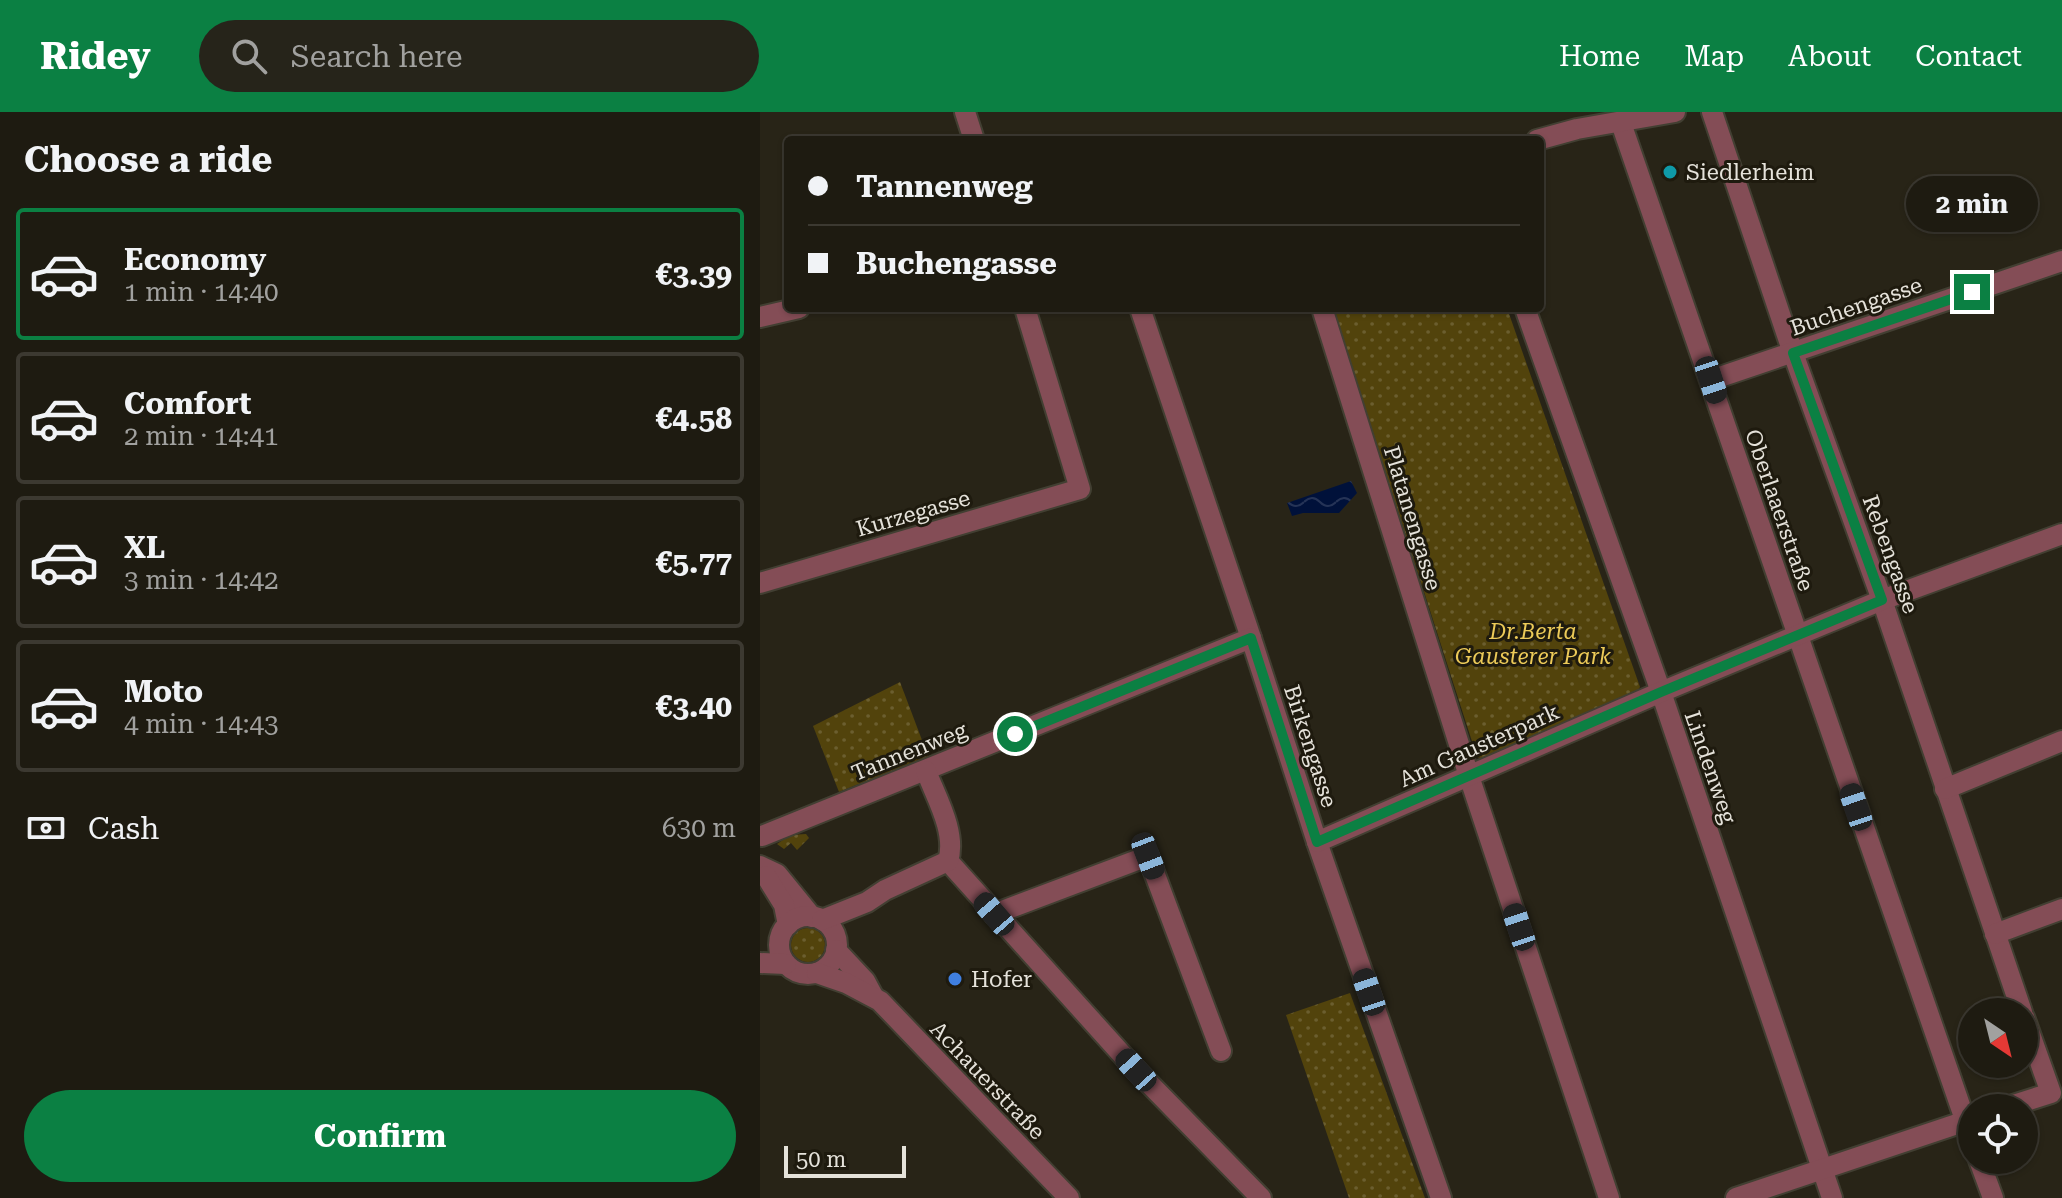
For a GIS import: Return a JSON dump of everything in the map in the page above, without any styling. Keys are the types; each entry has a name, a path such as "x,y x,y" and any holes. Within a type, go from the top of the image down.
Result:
{"street":[{"path":"965,112 973,136"},
{"path":"1544,136 1575,121 1621,123 1675,112"},
{"name":"Rebengasse","path":"1712,112 2017,998"},
{"name":"Oberlaaerstraße","path":"1621,123 1959,1094"},
{"name":"Buchengasse","path":"1711,380 2062,261"},
{"path":"760,317 784,311"},
{"name":"Kurzegasse","path":"760,583 1080,489 1026,312"},
{"name":"Birkengasse","path":"1141,312 1317,842 1441,1198"},
{"name":"Platanengasse","path":"1323,312 1469,776 1609,1198"},
{"name":"Lindenweg","path":"1526,312 1661,692 1832,1198"},
{"name":"Am Gausterpark","path":"1317,842 1797,635 1882,600 2062,534"},
{"name":"Tannenweg","path":"762,836 1251,638"},
{"path":"1945,789 2062,741"},
{"path":"760,949 801,917 817,919 867,902 885,890 948,861 952,849 949,833 926,771"},
{"path":"994,914 1148,856 1221,1051"},
{"path":"948,861 1136,1070 1261,1198"},
{"path":"760,865 777,874 817,919 830,927 836,944"},
{"path":"760,865 784,905 784,931 779,949 786,964"},
{"path":"760,963 786,964 800,973 817,973 830,963 836,944 867,902"},
{"path":"1995,934 2062,909"},
{"name":"Achauerstraße","path":"836,944 873,996 1069,1198"},
{"name":"Achauerstraße","path":"817,973 873,996"},
{"name":"Rebengasse","path":"2038,1057 2051,1093 2038,1097"},
{"path":"1736,1198 1958,1129"},
{"path":"1984,1174 1993,1198"}],"green space":[{"name":"Dr.Berta Gausterer Park","path":"1334,312 1508,312 1640,687 1632,700 1491,761 1477,757"},
{"path":"900,682 928,756 839,792 813,726"},
{"path":"806,834 809,838 797,850 791,843 784,849 777,844 790,835"},
{"path":"808,928 820,933 825,945 820,957 808,962 796,957 791,945 796,933"},
{"path":"1350,993 1425,1198 1349,1198 1286,1015"}],"water":[{"path":"1351,481 1357,493 1339,513 1292,516 1287,503"}],"place":[{"name":"Siedlerheim","path":"1670,172"},
{"name":"Hofer","path":"955,979"}],"route":[{"path":"1015,734 1251,638 1317,842 1661,692 1882,600 1793,353 1972,292"}]}
